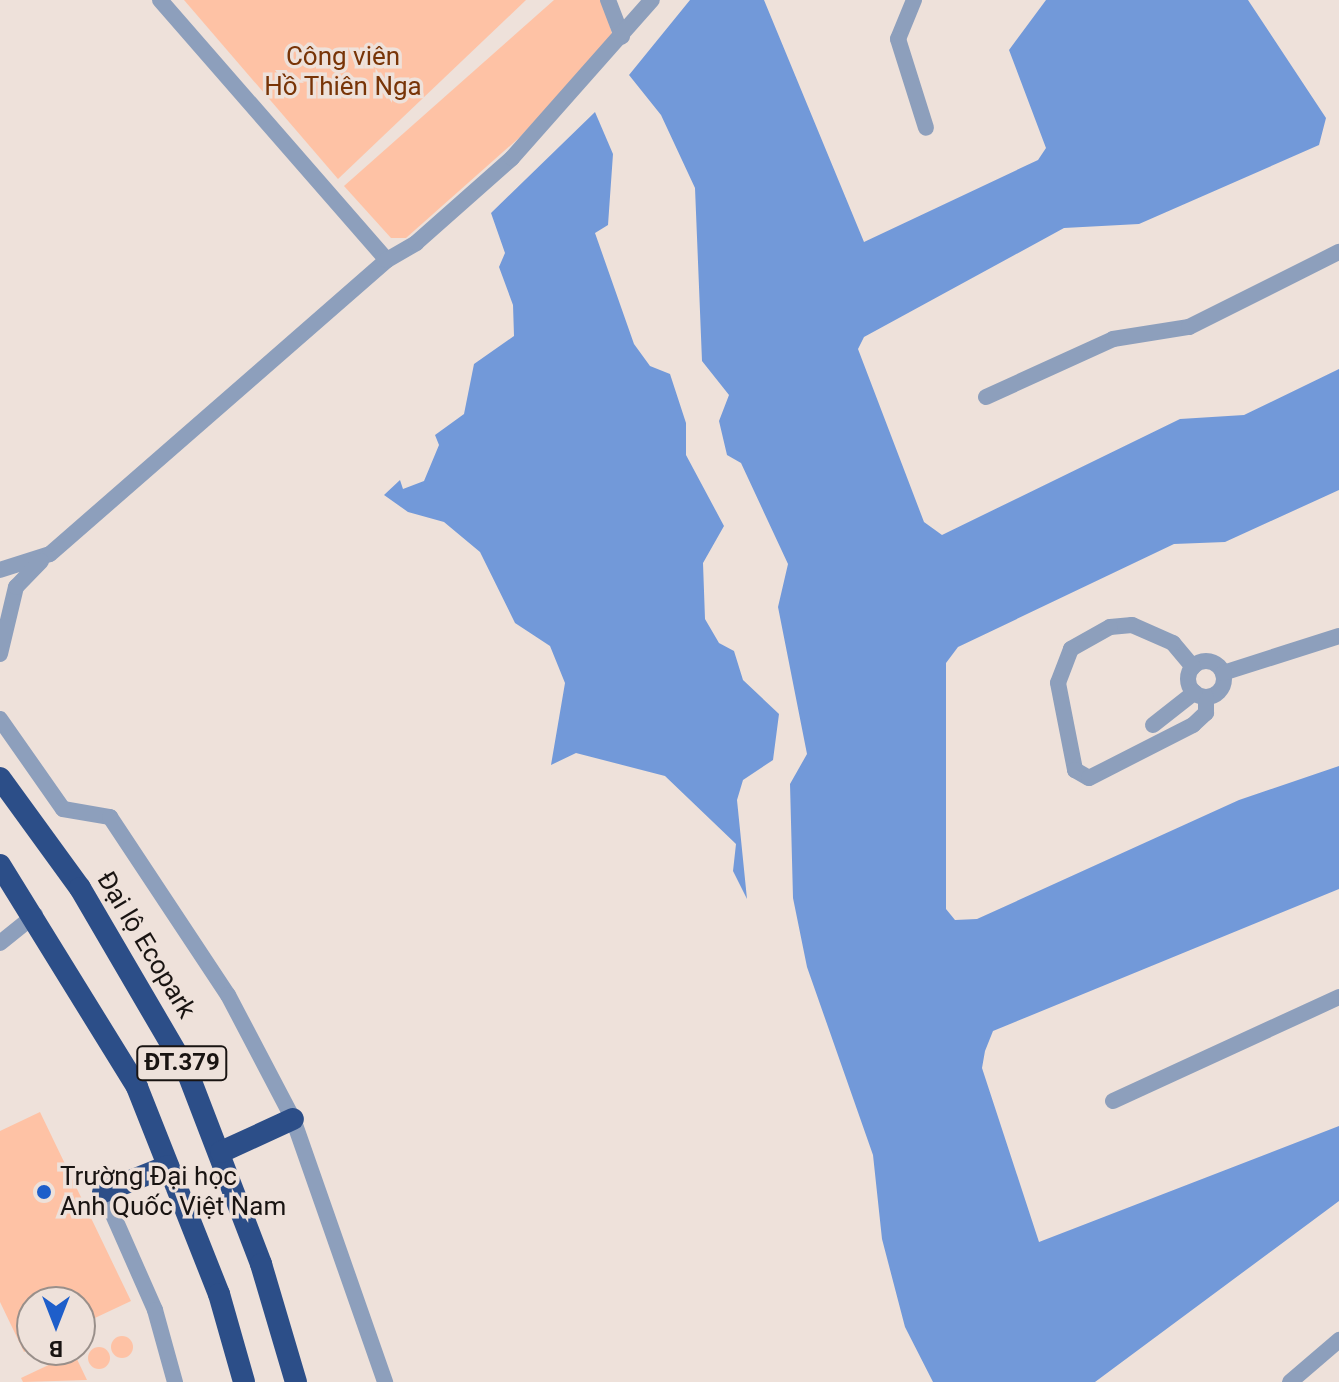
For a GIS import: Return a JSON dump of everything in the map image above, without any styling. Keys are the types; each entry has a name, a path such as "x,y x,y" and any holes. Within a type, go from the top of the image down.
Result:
{"highway":[{"name":"Đại lộ Ecopark","path":"0,778 80,888 151,1003 221,1152 296,1382"},
{"name":"ĐT.379","path":"0,865 35,915 137,1087 219,1294 244,1382"},
{"path":"221,1152 293,1119"},
{"path":"103,1192 168,1166"}],"street":[{"path":"160,0 387,260"},
{"path":"608,0 622,36"},
{"path":"0,653 16,587 387,260 512,158 652,0"},
{"path":"914,0 898,39 926,128"},
{"path":"986,397 1113,339 1189,327 1339,252"},
{"path":"0,570 50,554"},
{"path":"1132,625 1173,643 1193,667 1206,713 1185,730 1089,778 1075,770 1058,683 1071,649 1110,627 1132,625"},
{"path":"1223,673 1339,636"},
{"path":"1193,667 1208,661 1223,673"},
{"path":"1153,725 1200,694 1221,688 1223,673"},
{"path":"0,719 63,809 110,817 228,995 293,1119 385,1382"},
{"path":"0,943 35,915"},
{"path":"1113,1101 1339,997"},
{"path":"103,1192 155,1310 175,1382"},
{"path":"1290,1382 1339,1340"}],"green space":[{"name":"Công viên Hồ Thiên Nga","path":"184,0 526,0 338,179"},
{"path":"554,0 602,0 613,37 520,137 406,238 391,238 344,186"},
{"path":"40,1112 131,1301 96,1317 96,1286 16,1286 16,1335 0,1302 0,1131"},
{"path":"118,1336 126,1336 133,1347 126,1358 118,1358 111,1351 111,1343"},
{"path":"96,1347 103,1347 110,1354 110,1362 103,1369 91,1366 96,1366"},
{"path":"46,1366 80,1366 87,1380 23,1382 21,1378"}],"water":[{"path":"690,0 764,0 864,242 1038,160 1046,148 1009,50 1046,0 1248,0 1326,118 1319,145 1139,224 1064,228 864,337 858,349 924,522 942,535 1180,419 1244,415 1339,369 1339,490 1225,542 1174,544 958,647 946,663 946,909 955,920 977,919 1239,800 1339,766 1339,889 993,1031 985,1051 982,1068 1039,1242 1339,1126 1339,1201 1095,1382 933,1382 905,1327 882,1239 873,1155 807,967 793,898 790,784 807,754 778,607 788,564 741,463 727,455 719,421 729,395 702,361 695,188 661,115 629,75"},
{"path":"595,112 613,154 608,225 595,233 634,344 650,366 670,374 686,423 686,455 724,526 703,563 705,619 719,643 734,651 743,680 779,714 773,760 743,780 737,800 747,899 733,871 736,844 665,776 576,753 551,765 565,683 550,646 515,623 480,552 444,522 408,512 384,495 400,480 403,489 424,481 439,445 435,435 464,414 474,364 514,336 513,305 499,267 505,253 491,213"}],"place":[{"name":"Trường Đại học Anh Quốc Việt Nam","path":"44,1192"}]}
